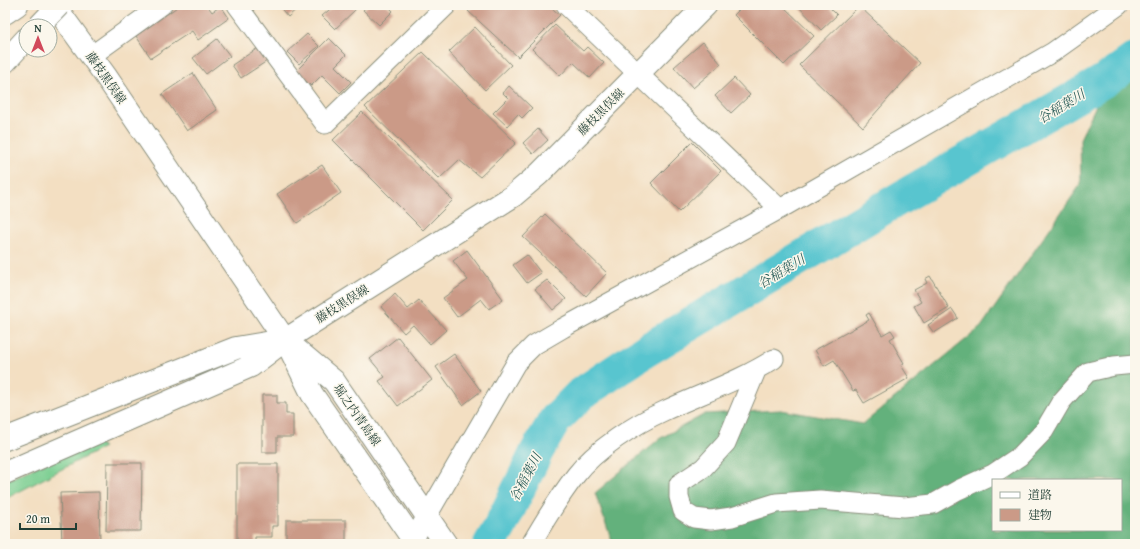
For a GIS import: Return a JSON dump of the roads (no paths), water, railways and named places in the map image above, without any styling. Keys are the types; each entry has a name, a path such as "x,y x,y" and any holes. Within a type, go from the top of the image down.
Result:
{"main road":[{"path":"5,14 17,5"},
{"name":"藤枝黒俣線","path":"54,5 91,56 285,340 513,196 539,174 706,5"},
{"path":"47,18 59,5"},
{"path":"5,62 18,48"},
{"path":"5,439 236,348 285,340"},
{"path":"5,473 252,366 285,340"},
{"name":"堀之内青島線","path":"285,340 334,381 446,544"},
{"name":"堀之内青島線","path":"285,340 312,394 414,542"}],"street":[{"path":"91,56 162,5"},
{"path":"237,5 324,124 447,5"},
{"path":"566,5 780,209"},
{"path":"414,542 427,516 516,363 534,345 780,209 1053,52 1119,5"},
{"path":"531,544 551,510 576,474 598,452 662,411 756,370 774,359"},
{"path":"756,370 726,443 704,468 679,484 679,497 683,511 694,518 712,520 732,517 776,503 820,500 904,507 933,504 958,490 993,474 1020,456 1044,431 1061,402 1088,372 1114,366 1135,364"}],"waterway":[{"name":"谷稲葉川","path":"490,544 500,527 537,451 555,420 581,394 645,351 902,197 1107,79 1135,59"}]}
